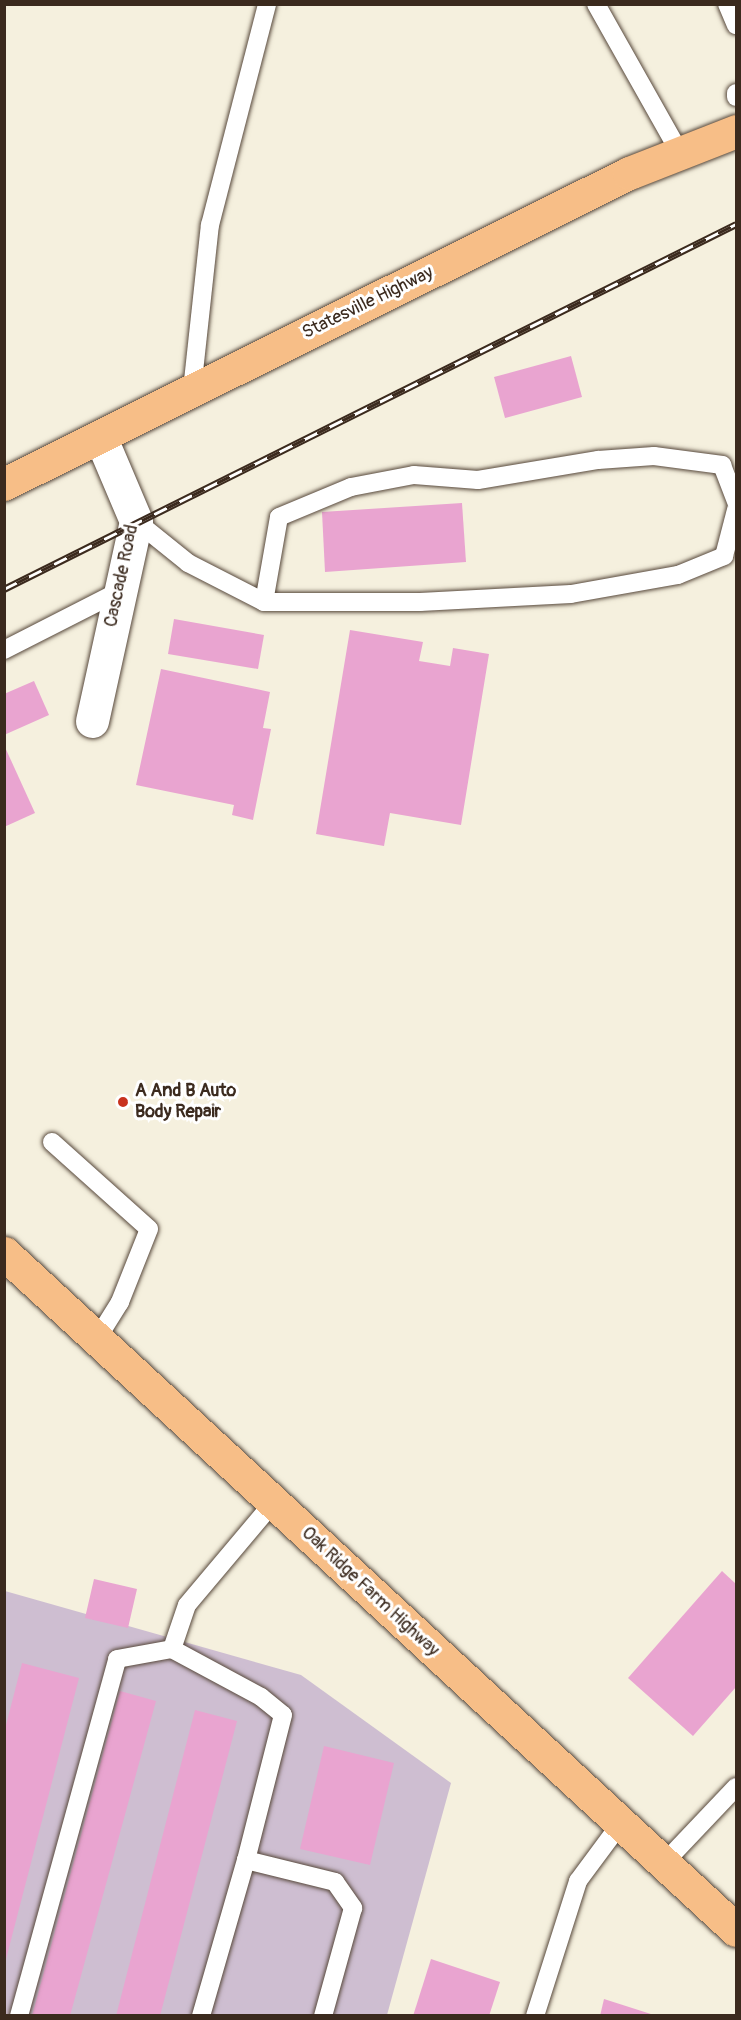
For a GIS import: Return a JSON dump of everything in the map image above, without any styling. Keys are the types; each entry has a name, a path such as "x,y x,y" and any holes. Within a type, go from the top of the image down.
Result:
{"main road":[{"name":"Statesville Highway","path":"4,484 629,173 736,131"},
{"name":"Oak Ridge Farm Highway","path":"8,1265 97,1340 736,1930"}],"street":[{"name":"Cascade Road","path":"92,721 118,592 136,521 100,436"}],"lane":[{"path":"192,390 210,225 267,4"},
{"path":"596,4 680,153"},
{"path":"727,4 736,25"},
{"path":"264,602 279,517 362,485 414,475 478,480 598,460 654,456 722,465 736,502"},
{"path":"136,521 188,563 264,602 420,602 571,594 678,575 724,556 736,510"},
{"path":"4,650 118,592"},
{"path":"52,1142 149,1229 120,1302 97,1340"},
{"path":"172,1648 187,1605 273,1503"},
{"path":"20,2016 117,1659 172,1648 261,1697 283,1715 246,1860 201,2016"},
{"path":"664,1863 736,1787"},
{"path":"535,2016 578,1881 621,1822"},
{"path":"246,1860 335,1882 353,1908 323,2016"}],"shaded area":[{"path":"5,1591 301,1675 451,1783 387,2015 5,2016"}],"building":[{"path":"571,356 582,397 505,418 494,377"},
{"path":"462,503 466,562 325,572 322,512"},
{"path":"174,619 264,635 258,669 168,654"},
{"path":"350,630 423,642 419,661 450,666 453,648 489,654 461,825 390,813 384,846 316,834"},
{"path":"161,669 270,692 263,728 271,729 253,820 232,815 234,805 136,785"},
{"path":"34,681 49,715 4,735 4,694"},
{"path":"4,745 35,813 4,827"},
{"path":"722,1571 736,1584 736,1687 693,1736 628,1678"},
{"path":"94,1579 137,1589 128,1628 85,1618"},
{"path":"22,1663 79,1678 5,1963 4,1733"},
{"path":"120,1691 156,1701 70,2016 32,2016"},
{"path":"195,1710 237,1721 160,2016 116,2016"},
{"path":"324,1746 394,1763 370,1865 300,1849"},
{"path":"431,1959 500,1982 489,2016 413,2016"},
{"path":"604,1999 654,2015 654,2016 600,2016"}],"railway":[{"path":"4,589 736,224"}],"place":[{"name":"A And B Auto Body Repair","path":"123,1102"}]}
